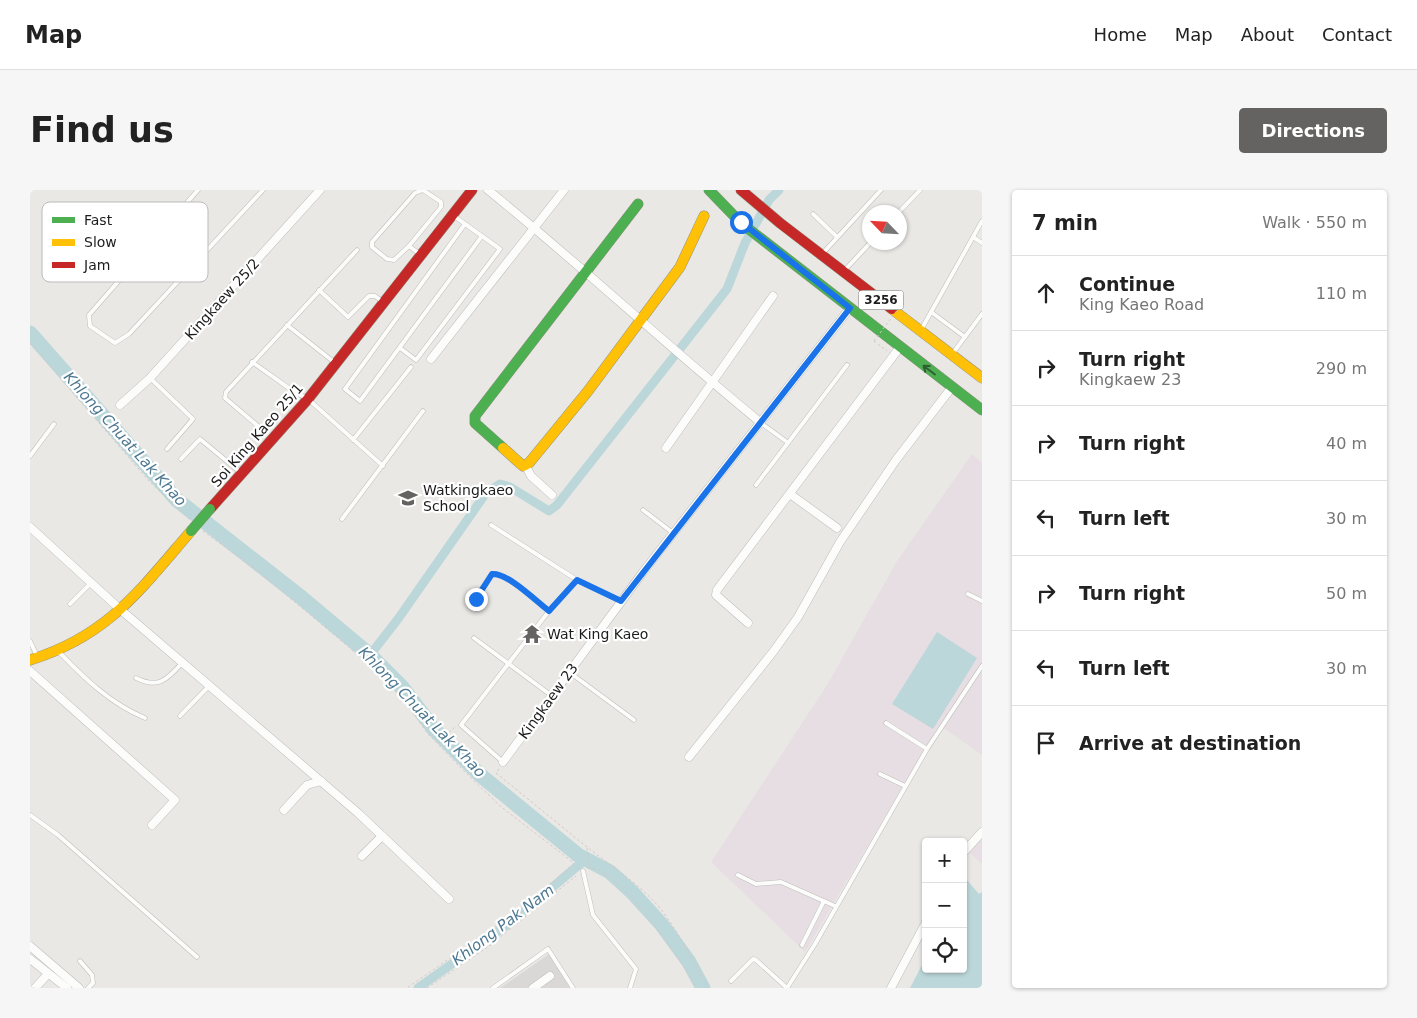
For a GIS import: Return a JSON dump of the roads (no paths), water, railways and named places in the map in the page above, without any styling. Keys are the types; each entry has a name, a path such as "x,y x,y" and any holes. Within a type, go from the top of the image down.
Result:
{"street":[{"name":"Kingkaew 25/2","path":"120,405 150,378 320,190"},
{"name":"Soi King Kaeo 25/1","path":"34,659 85,639 121,610 308,399 472,190"},
{"path":"488,190 642,320 712,384 760,422"},
{"path":"431,359 564,190"},
{"name":"3256","path":"708,190 765,242 982,410"},
{"name":"3256","path":"741,190 780,223 982,378"},
{"path":"552,495 531,476 526,466 513,459 475,422 475,416 638,204"},
{"path":"526,466 588,391 680,267 704,216"},
{"path":"666,448 773,296"},
{"name":"Kingkaew 23","path":"503,762 621,601 850,308"},
{"path":"748,623 721,600 716,592 900,347"},
{"path":"689,757 773,652 798,617 840,542 896,460 952,387"},
{"path":"790,494 837,528"},
{"path":"30,527 121,610 321,781 449,899"},
{"path":"30,671 175,800 152,825"},
{"path":"284,810 307,785 321,781"},
{"path":"967,848 982,832"},
{"path":"362,856 382,836"},
{"path":"891,988 923,928"},
{"path":"30,946 79,988"},
{"path":"30,958 67,988"},
{"path":"35,988 48,974"},
{"path":"533,988 550,976"}],"lane":[{"path":"188,202 198,190"},
{"path":"208,250 263,190"},
{"path":"423,190 440,202 441,207 409,246 391,261 372,246 372,242 415,193 423,190"},
{"path":"822,254 881,190"},
{"path":"906,205 920,190"},
{"path":"813,214 837,237"},
{"path":"400,348 416,360 500,249 452,215"},
{"path":"921,330 982,221"},
{"path":"465,224 344,389 360,401 482,236"},
{"path":"973,237 982,243"},
{"path":"409,246 422,255"},
{"path":"258,426 225,398 225,395 252,362 357,250"},
{"path":"844,272 864,250"},
{"path":"118,282 89,315 90,326 114,343 130,334 178,282"},
{"path":"319,290 348,317 369,296 375,296 385,303"},
{"path":"931,312 965,337"},
{"path":"952,355 982,314"},
{"path":"287,325 336,363"},
{"path":"252,362 308,399 382,466"},
{"path":"756,485 846,365"},
{"path":"353,440 411,366"},
{"path":"150,378 193,419 168,449"},
{"path":"342,519 423,411"},
{"path":"760,422 787,442"},
{"path":"30,456 54,424"},
{"path":"182,459 200,439 242,474"},
{"path":"643,510 673,534"},
{"path":"492,525 577,580 621,601"},
{"path":"476,601 476,597 492,574 496,574 505,577 549,611"},
{"path":"503,762 461,725 549,611 577,580"},
{"path":"70,604 91,583"},
{"path":"968,594 982,601"},
{"path":"474,638 509,662 552,696"},
{"path":"30,641 34,659"},
{"path":"58,651 81,675 121,708 145,718"},
{"path":"136,678 146,683 158,683 166,679 182,662"},
{"path":"731,981 752,960 756,960 787,988 815,944 834,906 927,748 982,666"},
{"path":"569,672 634,720"},
{"path":"180,716 210,685"},
{"path":"886,723 927,748"},
{"path":"880,774 905,786"},
{"path":"30,814 58,835 197,957"},
{"path":"583,871 593,915 636,969 630,988"},
{"path":"738,875 756,884 781,882 834,906"},
{"path":"802,945 824,901"},
{"path":"493,988 548,949 573,988"},
{"path":"80,961 92,975 93,983 88,988"}],"water":[{"path":"937,632 977,658 933,729 892,704"},
{"path":"967,880 979,894 982,892 982,988 910,988 922,965 922,973 967,973"}],"waterway":[{"path":"370,655 398,619 486,493 500,484 510,487 549,511 557,505 727,289 745,243 769,200 779,190"},
{"name":"Khlong Chuat Lak Khao","path":"30,333 177,500 302,598 370,655 402,687 434,729 479,774 578,855 610,872 632,892 662,925 689,962 703,988"},
{"name":"Khlong Pak Nam","path":"418,988 511,922 586,859"}],"place":[{"name":"Watkingkaeo School","path":"408,498"},
{"name":"Wat King Kaeo","path":"532,634"}]}
